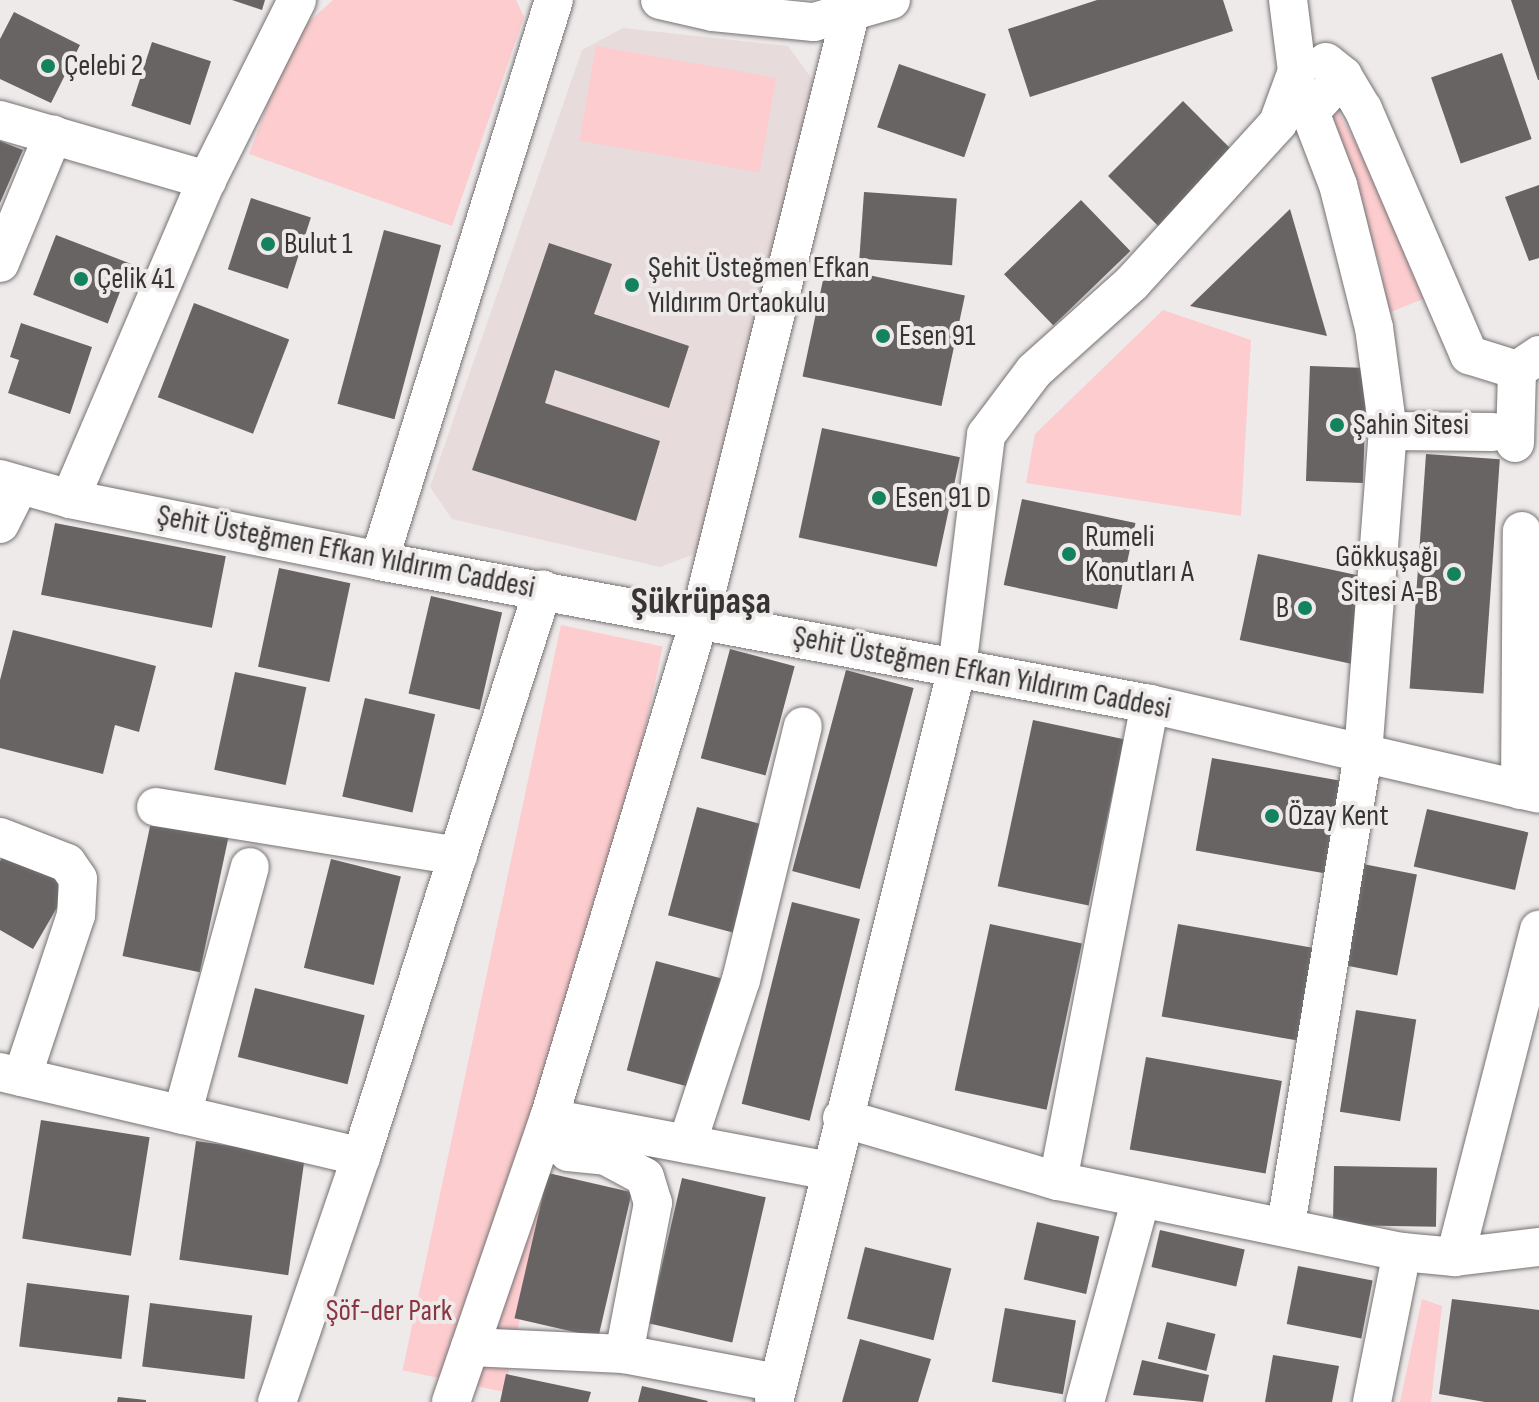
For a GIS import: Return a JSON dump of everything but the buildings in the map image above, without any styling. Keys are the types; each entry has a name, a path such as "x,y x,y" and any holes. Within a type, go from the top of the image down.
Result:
{"street":[{"path":"70,499 207,180 297,0"},
{"path":"379,561 554,0"},
{"path":"660,0 713,12 814,22 891,0"},
{"path":"470,1347 624,1354 776,1393 842,1118 957,668 986,435 1034,371 1132,283 1278,123 1297,71 1288,0"},
{"path":"451,1402 549,1118 700,618 851,11"},
{"path":"1297,71 1320,57 1343,76 1363,109 1469,355 1528,362 1504,438 1388,431"},
{"path":"1286,1225 1363,754 1388,431 1374,328 1338,185 1310,112 1343,76"},
{"path":"0,120 207,180"},
{"path":"0,263 53,135"},
{"path":"0,524 10,483"},
{"name":"Şehit Üsteğmen Efkan Yıldırım Caddesi","path":"10,483 70,499 379,561 700,618 1150,704 1530,792"},
{"path":"1522,531 1530,792"},
{"path":"277,1402 361,1157 543,589"},
{"path":"1058,1181 1150,704"},
{"path":"687,1144 741,980 803,726"},
{"path":"156,807 458,856"},
{"path":"0,837 67,863 78,879 76,915 11,1075 361,1157"},
{"path":"182,1115 250,867"},
{"path":"1455,1257 1524,1060 1539,930"},
{"path":"549,1118 829,1171"},
{"path":"842,1118 1058,1181 1286,1225 1402,1252 1455,1257 1539,1247"},
{"path":"568,1152 606,1156 645,1177 653,1203 624,1354"},
{"path":"1085,1402 1141,1199"},
{"path":"1372,1402 1402,1252"}],"shaded area":[{"name":"Şehit Üsteğmen Efkan Yıldırım Ortaokulu","path":"623,28 788,46 816,84 697,553 660,567 452,519 430,487 582,50"}],"green space":[{"path":"333,0 516,0 524,17 452,226 249,154 293,36"},
{"path":"596,46 776,78 760,172 579,141"},
{"path":"1333,102 1418,255 1430,296 1386,314 1382,272 1327,104"},
{"path":"1163,310 1251,340 1241,516 1026,483 1035,434"},
{"path":"561,625 663,647 504,1392 403,1370"},
{"path":"1422,1299 1442,1306 1431,1402 1400,1402"}],"place":[{"name":"Çelebi 2","path":"48,66"},
{"name":"Bulut 1","path":"268,244"},
{"name":"Çelik 41","path":"81,279"},
{"name":"Şehit Üsteğmen Efkan Yıldırım Ortaokulu","path":"632,285"},
{"name":"Esen 91","path":"883,336"},
{"name":"Şahin Sitesi","path":"1337,425"},
{"name":"Esen 91 D","path":"879,498"},
{"name":"Rumeli Konutları A","path":"1069,554"},
{"name":"Gökkuşağı Sitesi A-B","path":"1454,574"},
{"name":"B","path":"1305,608"},
{"name":"Özay Kent","path":"1272,816"}],"district":[{"name":"Şükrüpaşa","path":"701,602"}],"park label":[{"name":"Şöf-der Park","path":"389,1311"}]}
